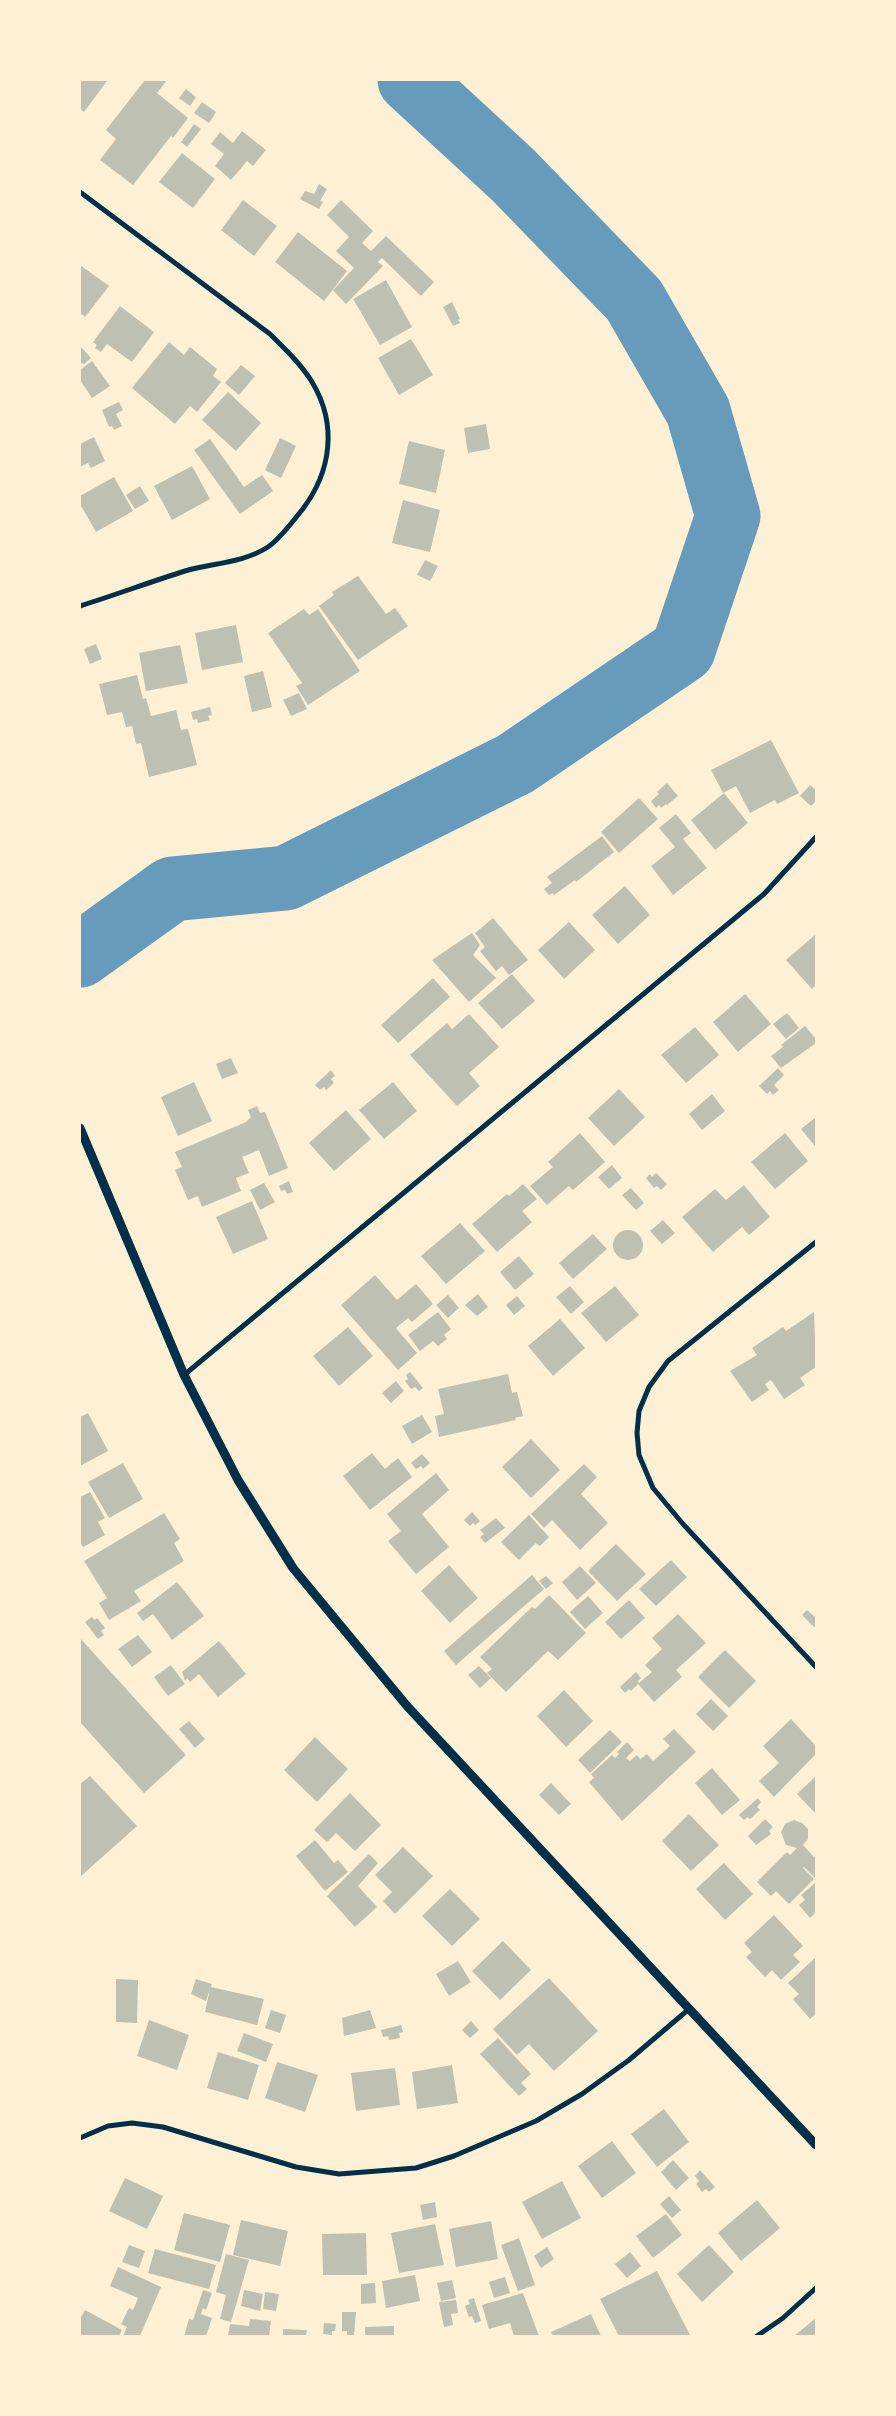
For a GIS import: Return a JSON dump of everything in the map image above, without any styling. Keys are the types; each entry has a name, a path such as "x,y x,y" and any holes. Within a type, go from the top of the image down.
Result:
{"street":[{"path":"80,192 270,334 292,356 313,383 322,406 328,430 328,451 323,475 312,497 270,546 249,557 186,571 80,606"},
{"path":"184,1375 764,894 816,837"},
{"path":"80,1128 184,1375 238,1480 293,1568 407,1706 816,2145"},
{"path":"816,1242 668,1361 649,1387 639,1411 637,1433 639,1455 653,1488 683,1524 816,1667"},
{"path":"80,2138 108,2126 132,2123 163,2127 296,2167 339,2174 416,2168 454,2156 544,2116 582,2094 629,2060 690,2008"},
{"path":"757,2336 783,2318 816,2288"}],"building":[{"path":"80,80 107,81 84,112 80,109"},
{"path":"145,80 167,80 157,93 188,118 173,138 171,136 133,185 100,160 116,139 106,130"},
{"path":"186,89 196,97 190,106 179,98"},
{"path":"202,102 216,112 209,123 194,113"},
{"path":"194,124 201,129 187,147 181,142"},
{"path":"242,131 266,150 253,166 247,161 231,180 215,166 224,154 211,144 220,132 233,143"},
{"path":"182,153 215,179 193,208 159,182"},
{"path":"319,184 327,189 320,201 323,202 319,209 300,199 305,191 314,194"},
{"path":"243,200 277,226 254,256 221,230"},
{"path":"341,200 373,231 362,243 371,251 386,236 434,282 421,296 382,258 378,262 383,266 346,304 333,290 354,268 336,251 349,237 327,215"},
{"path":"298,232 347,271 324,301 275,262"},
{"path":"80,265 109,286 85,317 80,313"},
{"path":"386,280 412,327 380,345 353,299"},
{"path":"452,302 460,319 458,320 460,323 453,326 443,307"},
{"path":"120,306 154,332 132,362 107,344 101,352 95,348 97,345 93,342"},
{"path":"411,339 433,375 399,395 378,358"},
{"path":"169,342 184,355 190,347 217,369 213,376 221,382 197,412 190,406 175,424 132,388"},
{"path":"80,346 91,358 84,364 80,363"},
{"path":"92,361 110,386 92,398 80,380 80,370"},
{"path":"241,365 255,376 239,395 225,383"},
{"path":"228,392 261,423 236,451 202,420"},
{"path":"119,402 123,410 116,414 122,426 114,430 112,426 109,427 102,410"},
{"path":"486,424 490,449 468,453 464,428"},
{"path":"94,437 105,461 91,468 88,463 80,467 80,444"},
{"path":"280,438 296,446 281,478 265,470"},
{"path":"210,439 244,487 262,475 273,491 240,514 194,450"},
{"path":"409,441 445,450 436,493 399,484"},
{"path":"192,466 210,499 172,520 154,486"},
{"path":"114,477 133,511 96,532 80,504 80,496"},
{"path":"140,486 149,501 135,509 126,495"},
{"path":"403,500 440,510 430,552 392,543"},
{"path":"425,560 438,566 430,581 417,575"},
{"path":"358,576 386,614 395,608 408,626 358,660 319,606 334,595 332,592"},
{"path":"304,609 309,615 318,609 360,671 308,705 296,686 302,683 268,633"},
{"path":"236,625 243,662 202,670 195,633"},
{"path":"96,644 102,659 90,664 84,649"},
{"path":"180,645 188,683 146,691 139,653"},
{"path":"263,671 272,707 252,712 244,676"},
{"path":"137,675 143,699 146,698 151,716 176,710 181,730 188,729 197,765 149,777 141,743 136,744 132,726 126,727 122,712 107,715 99,684"},
{"path":"299,693 307,709 291,716 283,700"},
{"path":"210,707 212,715 208,716 210,720 198,723 197,719 193,720 191,712"},
{"path":"771,740 799,793 777,804 775,800 750,813 736,786 723,793 711,770"},
{"path":"667,783 678,796 667,805 661,808 659,805 656,808 651,801"},
{"path":"810,785 816,790 816,801 811,806 800,796"},
{"path":"724,793 748,823 715,850 691,820"},
{"path":"639,798 658,819 619,853 601,832"},
{"path":"676,814 691,833 683,839 707,868 673,895 651,866 675,847 659,828"},
{"path":"602,836 614,852 576,882 575,880 554,895 553,893 549,895 544,889 552,883 547,877"},
{"path":"625,886 650,915 618,944 592,915"},
{"path":"493,918 528,960 509,975 502,966 496,971 480,951 485,947 475,933"},
{"path":"569,922 595,950 564,979 538,950"},
{"path":"472,933 480,945 473,955 496,978 469,1002 432,960"},
{"path":"816,934 816,985 812,989 786,960"},
{"path":"512,974 535,1001 502,1029 478,1003"},
{"path":"433,978 450,997 398,1043 381,1025"},
{"path":"745,994 771,1024 738,1052 713,1022"},
{"path":"787,1013 799,1028 786,1039 773,1024"},
{"path":"469,1014 499,1047 469,1073 480,1086 457,1106 410,1055 447,1023 452,1029"},
{"path":"805,1026 816,1039 816,1043 781,1068 771,1056 783,1047 781,1045"},
{"path":"695,1027 719,1055 686,1083 661,1055"},
{"path":"231,1058 238,1073 222,1079 216,1064"},
{"path":"778,1068 784,1075 774,1085 779,1090 773,1095 770,1091 767,1094 759,1086"},
{"path":"331,1070 335,1076 331,1079 334,1083 326,1090 324,1087 320,1090 315,1085"},
{"path":"194,1082 212,1121 178,1136 161,1097"},
{"path":"393,1082 417,1111 384,1139 359,1110"},
{"path":"619,1089 645,1117 614,1146 588,1118"},
{"path":"712,1094 725,1111 702,1130 689,1114"},
{"path":"257,1106 260,1113 265,1112 288,1168 269,1176 259,1150 242,1157 249,1173 236,1178 241,1191 202,1207 198,1196 188,1200 175,1170 182,1167 175,1152 246,1122 251,1117 248,1110"},
{"path":"346,1110 371,1139 334,1171 309,1143"},
{"path":"816,1117 816,1147 801,1129"},
{"path":"580,1133 605,1162 573,1190 569,1186 547,1205 530,1186 553,1167 548,1162"},
{"path":"785,1133 808,1161 775,1189 751,1162"},
{"path":"612,1165 622,1178 609,1189 598,1177"},
{"path":"656,1173 667,1184 661,1190 657,1186 654,1188 646,1178 650,1174 652,1177"},
{"path":"289,1181 293,1192 287,1194 285,1190 281,1191 279,1186"},
{"path":"264,1183 275,1202 260,1210 250,1190"},
{"path":"523,1184 537,1199 522,1211 532,1222 497,1252 472,1224 507,1194 509,1196"},
{"path":"744,1185 770,1217 749,1235 742,1227 713,1252 682,1217 715,1189 726,1200"},
{"path":"631,1188 644,1203 636,1210 622,1195"},
{"path":"252,1201 268,1239 233,1254 216,1217"},
{"path":"663,1220 675,1233 662,1244 650,1231"},
{"path":"460,1223 485,1251 446,1284 421,1256"},
{"path":"628,1230 639,1234 643,1245 639,1256 628,1260 617,1256 613,1245 617,1234"},
{"path":"593,1234 607,1249 573,1279 559,1263"},
{"path":"519,1256 534,1274 515,1290 500,1272"},
{"path":"375,1275 397,1300 416,1284 433,1304 412,1322 408,1318 396,1328 417,1353 398,1370 341,1305"},
{"path":"570,1286 584,1302 571,1314 556,1297"},
{"path":"615,1286 639,1315 606,1342 581,1313"},
{"path":"478,1294 488,1307 477,1316 465,1305"},
{"path":"448,1295 459,1308 448,1318 436,1305"},
{"path":"517,1296 525,1306 514,1315 506,1305"},
{"path":"438,1312 451,1329 444,1335 447,1339 438,1346 433,1341 420,1351 408,1335"},
{"path":"814,1312 816,1367 800,1378 805,1385 784,1399 771,1380 765,1384 769,1390 752,1402 730,1371 757,1355 752,1348 783,1327 786,1331"},
{"path":"560,1319 585,1348 553,1376 528,1346"},
{"path":"348,1327 373,1356 339,1386 313,1356"},
{"path":"410,1372 423,1388 419,1391 415,1387 411,1389 405,1381 408,1379 406,1375"},
{"path":"508,1374 512,1393 517,1392 523,1416 515,1418 516,1420 439,1437 435,1416 444,1414 438,1389"},
{"path":"396,1381 404,1391 391,1403 382,1393"},
{"path":"88,1413 108,1451 80,1466 80,1417"},
{"path":"422,1415 432,1432 412,1444 402,1426"},
{"path":"531,1439 560,1470 531,1498 502,1467"},
{"path":"372,1453 385,1469 398,1458 412,1477 370,1510 343,1476"},
{"path":"422,1454 430,1463 423,1469 421,1466 416,1469 411,1463"},
{"path":"123,1463 143,1499 109,1518 88,1482"},
{"path":"584,1464 597,1477 581,1494 608,1523 580,1550 552,1520 544,1528 531,1514"},
{"path":"436,1473 449,1490 422,1514 449,1547 416,1574 388,1541 401,1531 387,1514"},
{"path":"90,1492 105,1518 98,1522 105,1535 83,1547 80,1542 80,1497"},
{"path":"472,1512 480,1521 470,1526 464,1520"},
{"path":"164,1513 180,1539 174,1543 184,1561 134,1591 141,1601 109,1620 99,1603 107,1598 84,1561"},
{"path":"529,1515 549,1537 540,1546 536,1543 519,1560 501,1542"},
{"path":"496,1518 505,1528 485,1543 480,1537 484,1534 480,1530"},
{"path":"616,1544 646,1574 617,1601 588,1571"},
{"path":"671,1560 687,1577 656,1606 639,1589"},
{"path":"449,1565 478,1598 450,1623 421,1591"},
{"path":"580,1566 596,1583 577,1600 562,1582"},
{"path":"532,1575 544,1589 456,1665 444,1651"},
{"path":"546,1576 553,1583 546,1589 539,1581"},
{"path":"177,1582 204,1616 172,1640 153,1614 143,1621 137,1613"},
{"path":"549,1595 586,1633 558,1660 548,1651 506,1692 487,1673 492,1669 480,1657 532,1607 535,1609"},
{"path":"588,1596 603,1613 585,1629 570,1612"},
{"path":"629,1600 645,1618 621,1639 605,1622"},
{"path":"807,1610 816,1618 816,1625 814,1627 802,1615"},
{"path":"678,1614 706,1643 676,1670 682,1677 654,1702 638,1684 631,1691 629,1689 625,1693 620,1687 636,1672 641,1678 638,1681 639,1683 652,1672 645,1665 662,1649 652,1638"},
{"path":"92,1617 95,1620 97,1618 105,1628 101,1631 104,1635 98,1639 85,1622"},
{"path":"138,1635 152,1652 132,1667 118,1649"},
{"path":"80,1638 186,1755 144,1793 80,1722"},
{"path":"219,1641 246,1674 218,1697 199,1674 190,1682 187,1678 185,1681 182,1672"},
{"path":"725,1650 756,1681 729,1708 698,1677"},
{"path":"171,1665 185,1684 168,1696 154,1677"},
{"path":"479,1666 491,1678 480,1688 468,1675"},
{"path":"564,1690 593,1721 566,1747 537,1716"},
{"path":"711,1699 728,1716 713,1731 696,1714"},
{"path":"791,1719 816,1746 816,1754 774,1797 759,1781 779,1763 763,1746"},
{"path":"189,1721 205,1739 195,1748 179,1729"},
{"path":"674,1729 696,1752 622,1821 589,1782 594,1778 591,1774 612,1755 615,1758 619,1754 617,1752 627,1742 634,1750 626,1758 630,1761 637,1755 640,1759 647,1754 653,1761 670,1746 663,1739"},
{"path":"610,1730 622,1742 590,1773 578,1760"},
{"path":"315,1737 348,1769 317,1802 284,1770"},
{"path":"712,1768 740,1800 722,1815 695,1783"},
{"path":"90,1776 137,1826 80,1877 80,1784"},
{"path":"816,1776 816,1814 797,1794"},
{"path":"551,1783 571,1804 559,1815 539,1795"},
{"path":"350,1793 381,1825 355,1851 336,1833 327,1842 314,1830"},
{"path":"758,1798 761,1802 757,1807 760,1810 750,1819 747,1817 744,1820 739,1815"},
{"path":"689,1814 719,1845 691,1871 662,1841"},
{"path":"765,1819 773,1827 769,1831 771,1834 756,1845 748,1836"},
{"path":"794,1820 802,1823 808,1829 808,1839 803,1845 814,1857 816,1856 816,1879 804,1867 814,1879 789,1904 776,1891 771,1896 757,1882 787,1852 790,1855 797,1848 786,1845 781,1832 785,1824"},
{"path":"315,1840 334,1863 338,1860 348,1872 325,1891 296,1856"},
{"path":"403,1847 433,1876 395,1914 383,1901 392,1892 375,1875"},
{"path":"369,1854 378,1863 358,1886 377,1907 355,1927 327,1896"},
{"path":"724,1863 753,1894 725,1920 696,1889"},
{"path":"816,1882 816,1912 810,1918 799,1905 805,1900 801,1895"},
{"path":"450,1889 480,1919 452,1946 422,1916"},
{"path":"774,1915 803,1946 793,1955 800,1962 781,1980 772,1970 765,1977 746,1957 752,1952 744,1943"},
{"path":"503,1941 531,1970 500,2000 472,1971"},
{"path":"816,1957 816,2014 810,2019 793,1999 799,1994 788,1983"},
{"path":"458,1961 471,1982 449,1996 436,1974"},
{"path":"549,1978 598,2031 554,2071 529,2044 517,2055 493,2029"},
{"path":"116,1979 138,1980 137,2023 116,2022"},
{"path":"196,1979 212,1984 211,1987 264,1999 257,2025 205,2012 210,1989 206,2001 191,1994"},
{"path":"271,2010 286,2015 280,2033 265,2028"},
{"path":"370,2010 376,2028 344,2036 342,2018"},
{"path":"149,2020 189,2035 177,2070 137,2056"},
{"path":"471,2021 479,2030 470,2038 462,2030"},
{"path":"401,2025 403,2032 399,2033 400,2038 389,2040 388,2036 383,2037 381,2030"},
{"path":"244,2033 273,2044 266,2062 237,2051"},
{"path":"498,2038 531,2074 521,2083 527,2089 519,2096 480,2054"},
{"path":"218,2052 259,2065 248,2100 207,2088"},
{"path":"277,2062 318,2075 305,2112 265,2098"},
{"path":"452,2065 458,2103 417,2109 412,2072"},
{"path":"395,2068 400,2105 356,2111 351,2073"},
{"path":"664,2109 689,2142 657,2167 631,2134"},
{"path":"612,2141 636,2173 602,2198 578,2166"},
{"path":"673,2160 689,2178 676,2190 661,2172"},
{"path":"700,2170 715,2187 709,2192 706,2189 702,2192 696,2184 699,2181 695,2176"},
{"path":"125,2178 163,2196 147,2229 109,2211"},
{"path":"562,2181 581,2218 542,2239 522,2202"},
{"path":"669,2196 681,2210 672,2218 660,2204"},
{"path":"757,2200 780,2228 741,2261 718,2233"},
{"path":"435,2202 437,2217 423,2220 420,2205"},
{"path":"184,2213 230,2225 220,2262 174,2250"},
{"path":"666,2214 682,2235 653,2258 636,2236"},
{"path":"241,2220 288,2231 280,2266 233,2255"},
{"path":"491,2221 498,2259 456,2267 449,2229"},
{"path":"435,2224 444,2265 399,2273 391,2233"},
{"path":"366,2233 367,2275 323,2275 322,2234"},
{"path":"519,2238 535,2285 518,2291 501,2245"},
{"path":"129,2245 145,2251 139,2268 122,2262"},
{"path":"709,2245 734,2272 702,2302 677,2274"},
{"path":"547,2247 554,2259 541,2268 534,2256"},
{"path":"155,2249 216,2265 209,2289 148,2273"},
{"path":"630,2252 641,2266 627,2278 615,2264"},
{"path":"226,2254 249,2260 231,2322 220,2319 226,2295 216,2292"},
{"path":"118,2267 161,2287 140,2336 123,2336 127,2327 121,2324 129,2308 133,2310 138,2298 110,2286"},
{"path":"657,2271 690,2335 619,2336 600,2299"},
{"path":"415,2275 420,2301 386,2308 382,2281"},
{"path":"505,2277 510,2293 494,2298 489,2282"},
{"path":"452,2280 456,2298 441,2301 437,2283"},
{"path":"375,2283 376,2303 361,2304 361,2284"},
{"path":"203,2290 212,2293 206,2310 203,2308 201,2314 212,2318 206,2336 184,2336 189,2319 193,2320"},
{"path":"244,2290 263,2294 260,2311 241,2306"},
{"path":"265,2292 279,2294 276,2311 263,2309"},
{"path":"523,2293 539,2336 514,2336 510,2323 489,2329 482,2305"},
{"path":"474,2298 481,2321 475,2323 472,2316 469,2317 465,2306 470,2304 468,2300"},
{"path":"456,2300 458,2313 451,2314 453,2325 444,2327 439,2302"},
{"path":"85,2310 122,2330 119,2336 80,2336 80,2319"},
{"path":"342,2312 356,2312 354,2335 347,2335 347,2331 342,2331"},
{"path":"591,2314 601,2336 553,2336 551,2332"},
{"path":"816,2318 816,2336 794,2336"},
{"path":"250,2319 271,2321 269,2336 228,2336 230,2324 249,2326"},
{"path":"324,2323 336,2324 332,2335 323,2334"},
{"path":"394,2326 394,2336 365,2336 365,2327"},
{"path":"283,2329 307,2330 306,2336 283,2336"}],"waterway":[{"path":"80,955 172,889 286,878 515,764 683,650 728,516 698,411 634,300 513,175 410,80"}]}
